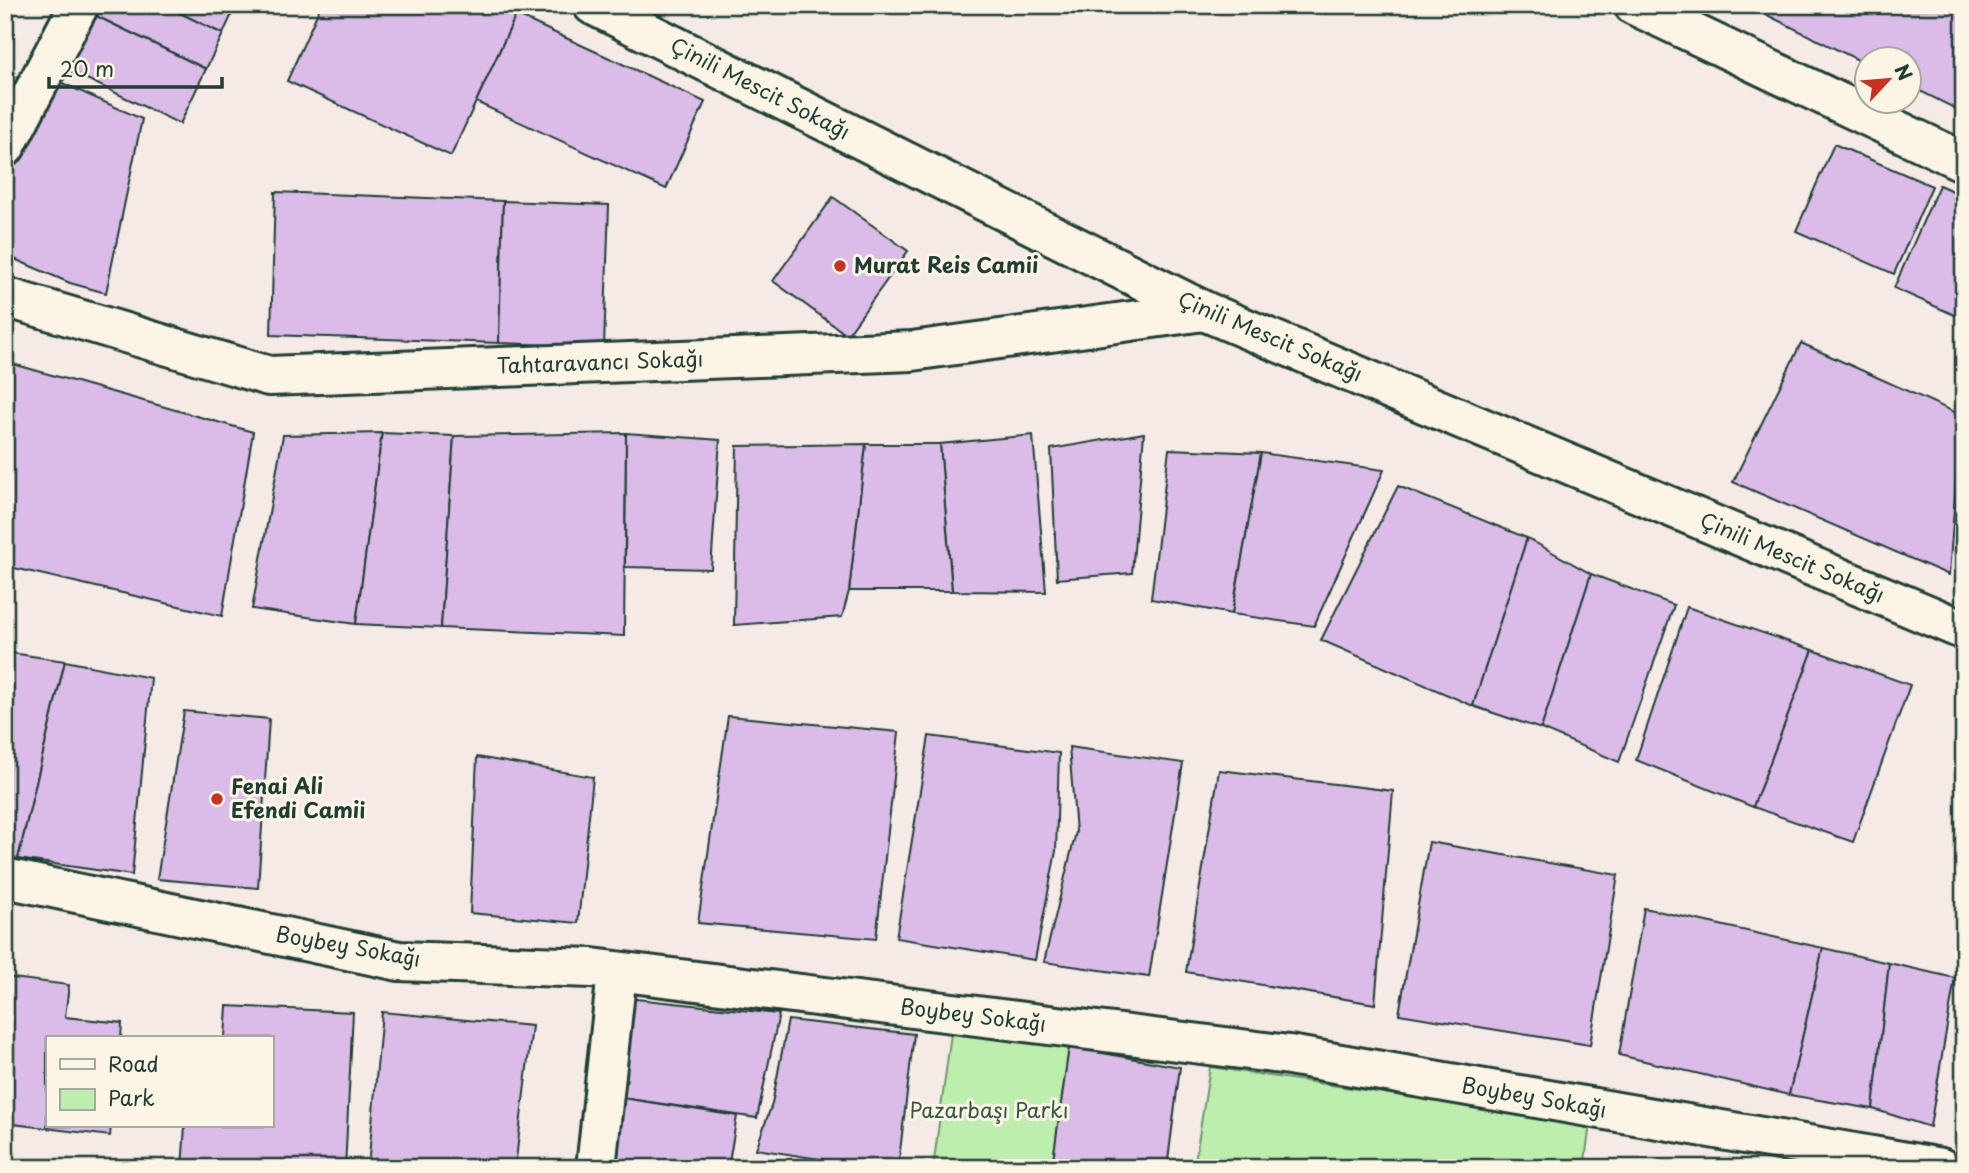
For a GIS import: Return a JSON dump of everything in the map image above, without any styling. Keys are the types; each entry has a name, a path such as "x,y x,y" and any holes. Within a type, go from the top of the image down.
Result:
{"street":[{"path":"5,147 79,5"},
{"name":"Çinili Mescit Sokağı","path":"593,5 1204,311 1964,630"},
{"path":"1634,5 1964,162"},
{"name":"Tahtaravancı Sokağı","path":"5,297 269,376 912,351 1204,311"},
{"name":"Boybey Sokağı","path":"5,878 398,961 592,968 1289,1055 1875,1163 1941,1168"},
{"path":"596,1168 617,972"}],"green space":[{"name":"Pazarbaşı Parkı","path":"952,1026 1072,1028 1052,1168 933,1168"},
{"path":"1210,1067 1590,1124 1584,1168 1194,1168"}],"building":[{"path":"99,5 164,5 223,34 206,69 94,15"},
{"path":"164,5 236,5 223,34"},
{"path":"321,5 496,5 516,15 451,156 287,81"},
{"path":"1747,5 1964,5 1964,113 1924,93 1924,46 1854,46 1854,58"},
{"path":"94,15 206,69 180,124 68,70"},
{"path":"516,15 705,102 666,189 476,102"},
{"path":"49,77 142,119 106,293 70,283 5,255 5,157"},
{"path":"1834,144 1932,186 1894,274 1796,231"},
{"path":"1939,185 1964,196 1964,312 1961,318 1894,288"},
{"path":"275,192 503,201 499,343 271,335"},
{"name":"Murat Reis Camii","path":"833,197 908,251 847,335 773,281"},
{"path":"503,201 609,205 604,347 499,343"},
{"path":"1801,343 1961,415 1949,575 1733,482"},
{"path":"13,364 253,432 222,616 5,566 5,388"},
{"path":"382,433 356,624 252,609 283,435"},
{"path":"382,433 454,436 441,628 356,624"},
{"path":"626,433 720,440 711,569 625,567"},
{"path":"626,433 624,636 441,628 454,436"},
{"path":"1144,433 1132,573 1057,579 1051,449"},
{"path":"1033,435 1046,592 952,591 940,444"},
{"path":"866,444 940,444 952,591 849,591"},
{"path":"866,444 849,591 842,617 734,625 737,446"},
{"path":"1169,449 1261,453 1232,614 1151,599"},
{"path":"1261,453 1384,470 1314,626 1232,614"},
{"path":"1398,486 1527,538 1473,706 1321,640"},
{"path":"1527,538 1591,574 1541,729 1473,706"},
{"path":"1591,574 1674,605 1619,762 1541,729"},
{"path":"1687,607 1813,650 1753,807 1636,760"},
{"path":"1813,650 1910,685 1853,842 1753,807"},
{"path":"5,652 65,661 18,859 5,856"},
{"path":"65,661 151,678 132,875 18,859"},
{"name":"Fenai Ali Efendi Camii","path":"184,711 269,719 258,888 157,879"},
{"path":"728,716 899,732 876,939 698,923"},
{"path":"929,736 1059,753 1056,851 1035,960 896,938"},
{"path":"1069,747 1183,763 1149,977 1044,962 1076,832"},
{"path":"477,757 593,777 578,923 470,913"},
{"path":"1219,770 1393,791 1375,1004 1186,972"},
{"path":"1429,842 1618,875 1590,1045 1399,1014"},
{"path":"1644,908 1823,948 1789,1095 1619,1055"},
{"path":"1823,948 1889,963 1873,1109 1789,1095"},
{"path":"1889,963 1955,978 1930,1127 1873,1109"},
{"path":"5,977 69,985 65,1017 122,1023 121,1036 46,1036 46,1128 111,1128 110,1136 5,1123"},
{"path":"626,998 779,1014 757,1118 616,1097"},
{"path":"227,1006 353,1012 345,1168 182,1168 185,1128 273,1128 273,1036 225,1036"},
{"path":"382,1012 532,1026 515,1168 368,1168"},
{"path":"788,1020 914,1034 898,1168 876,1168 756,1149 772,1104"},
{"path":"1069,1047 1180,1067 1167,1168 1052,1167"},
{"path":"616,1097 737,1116 728,1168 610,1168"}],"place":[{"name":"Murat Reis Camii","path":"840,266"},
{"name":"Fenai Ali Efendi Camii","path":"217,799"}]}
